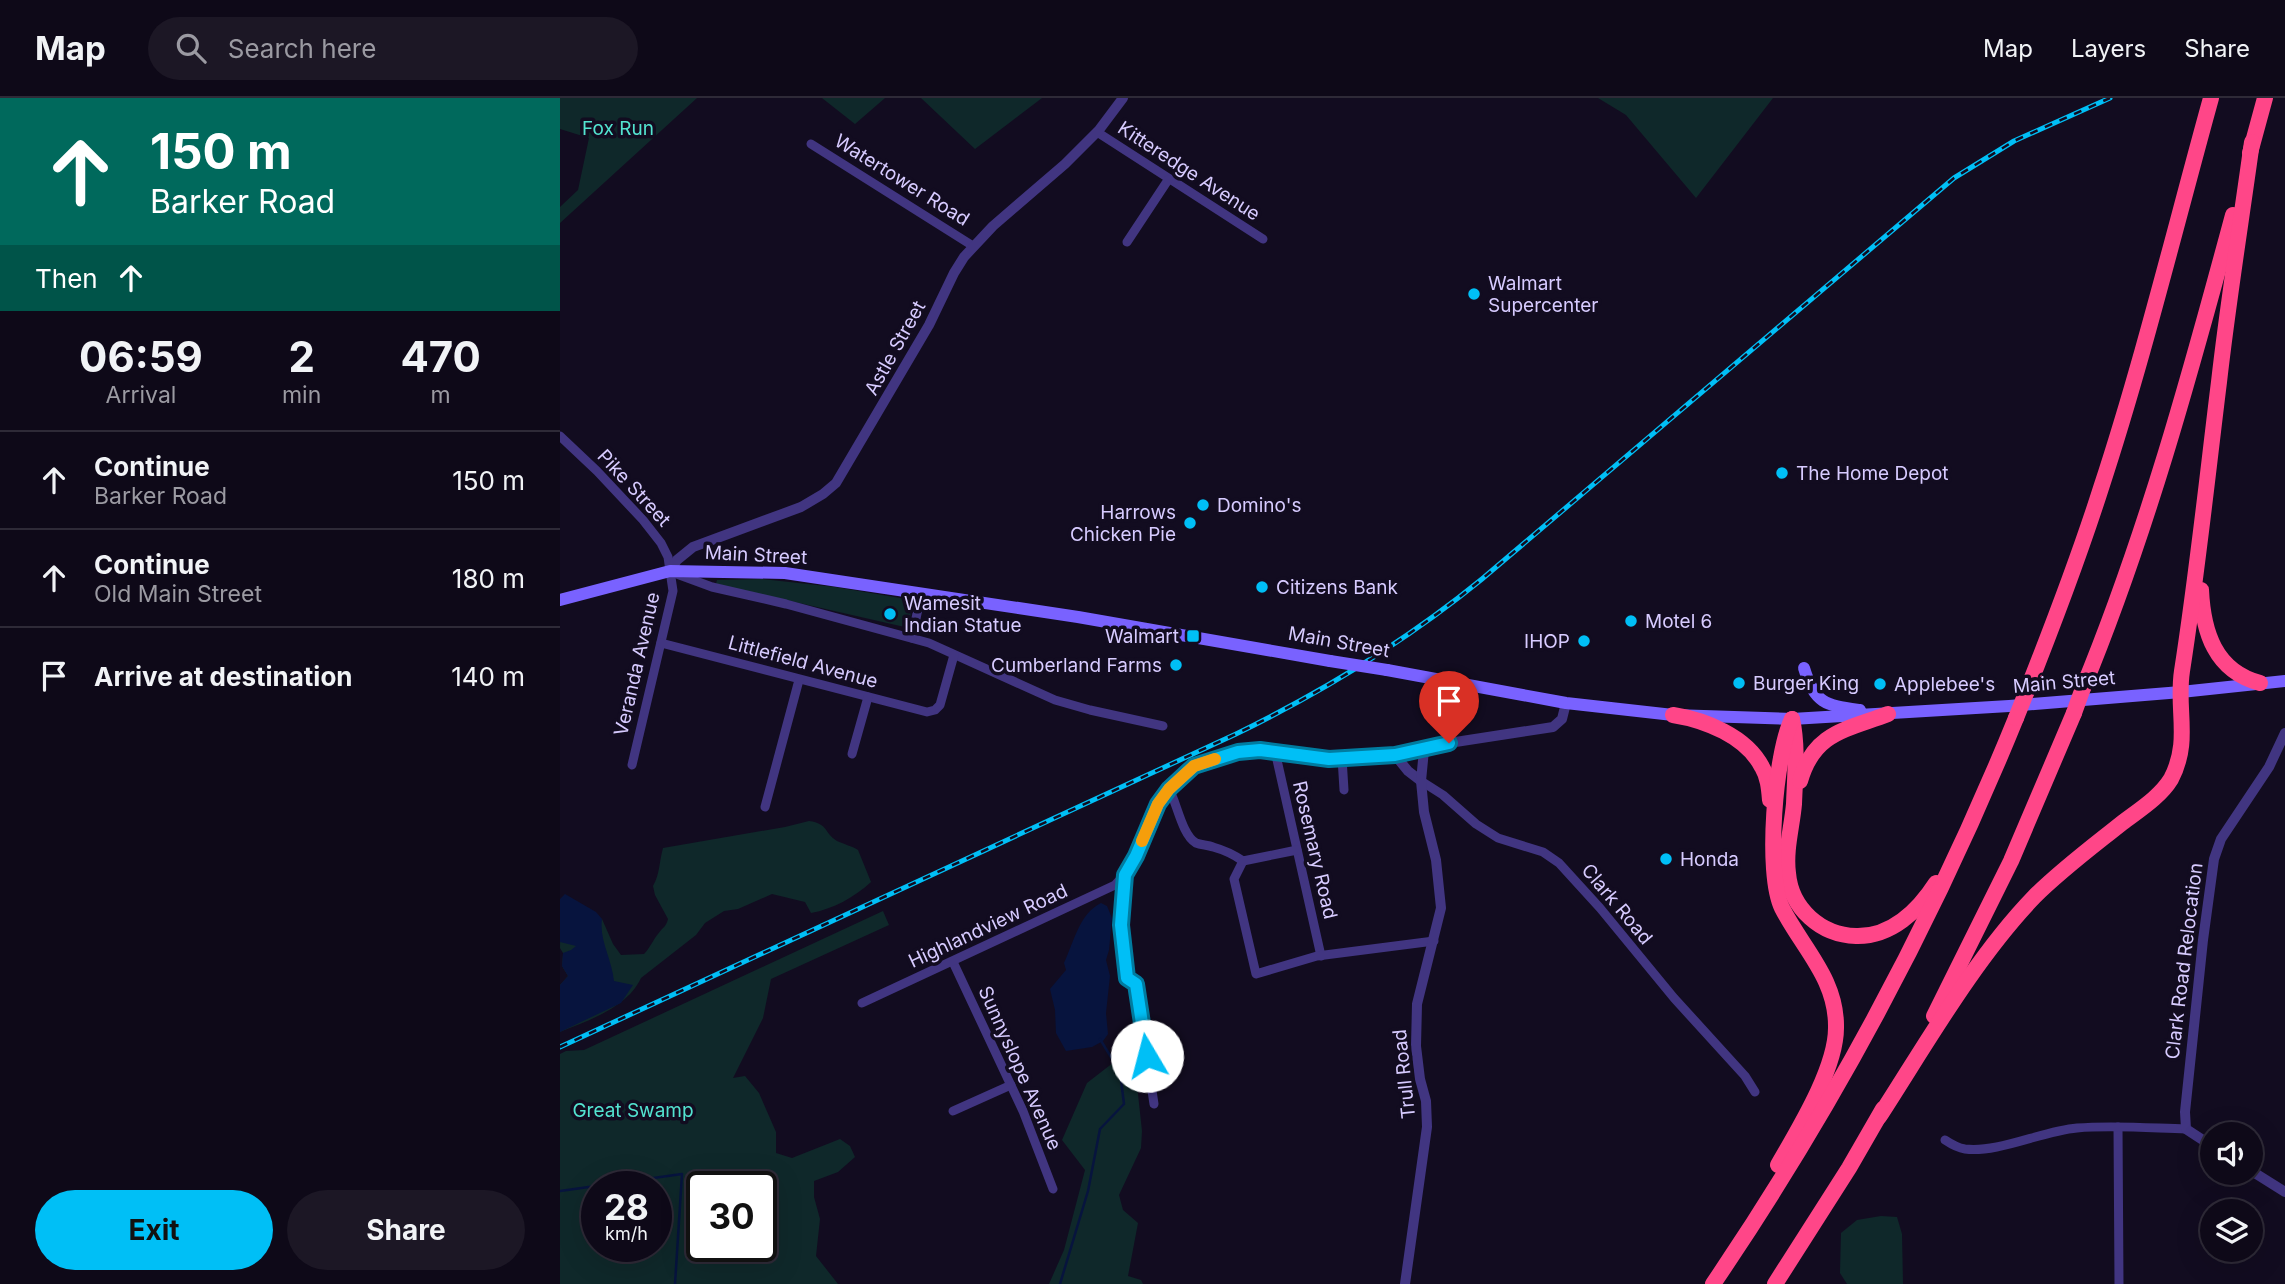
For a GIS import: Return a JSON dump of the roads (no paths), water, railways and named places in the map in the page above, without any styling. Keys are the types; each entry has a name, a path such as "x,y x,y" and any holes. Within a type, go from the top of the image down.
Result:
{"highway":[{"path":"1711,1284 1788,1169 1851,1063 1917,939 1969,831 2026,693 2082,544 2120,430 2211,98"},
{"path":"1879,1117 1931,1023 1984,918 2037,803 2105,634 2172,433 2265,98"},
{"path":"1775,1284 1879,1117 2004,931 2064,870 2169,783 2182,752 2181,692 2228,307 2252,142"},
{"path":"2199,550 2202,603 2210,642 2219,657 2234,671 2260,683"},
{"path":"1794,807 1804,768 1813,751 1835,733 1888,714"},
{"path":"1673,715 1716,728 1751,751 1761,764 1767,779 1773,823"},
{"path":"1792,719 1796,748 1794,807 1787,867 1794,895 1802,910 1825,929 1848,936 1865,936 1896,925 1908,916 1934,886 1969,831"},
{"path":"1711,1284 1811,1103 1830,1061 1836,1035 1834,1005 1826,979 1787,916 1777,895 1773,873 1773,823 1781,751 1792,719"}],"main road":[{"name":"Main Street","path":"560,600 670,571 785,573 1078,617 1566,703 1673,715 1792,719 1888,714 2181,692 2285,681"},
{"path":"1804,668 1811,689 1816,697 1827,705 1888,714"}],"street":[{"name":"Astle Street","path":"670,571 677,560 693,547 792,511 814,500 836,483 929,325 959,265 973,246 1065,164 1097,132 1123,98"},
{"name":"Kitteredge Avenue","path":"1097,132 1263,239"},
{"name":"Watertower Road","path":"811,144 973,246"},
{"path":"1128,242 1168,180"},
{"name":"Pike Street","path":"560,436 649,527 666,551 670,571"},
{"path":"670,571 712,587 912,638 1055,701 1163,726"},
{"name":"Veranda Avenue","path":"632,765 673,591 670,571"},
{"path":"912,638 920,594"},
{"name":"Littlefield Avenue","path":"661,643 927,712 940,705 954,655"},
{"path":"765,807 799,680"},
{"path":"852,754 868,698"},
{"path":"1154,1104 1136,984 1127,978 1124,968 1121,925 1125,875 1153,814 1169,789 1194,766 1238,752 1260,750 1342,758 1395,755 1449,743 1553,727 1562,720 1566,703"},
{"name":"Clark Road Relocation","path":"2186,1129 2187,1086 2214,859 2221,839 2270,767 2285,733"},
{"name":"Trull Road","path":"1405,1284 1427,1120 1426,1101 1417,1062 1417,1004 1441,908 1436,860 1424,812 1421,780 1424,750"},
{"name":"Rosemary Road","path":"1275,751 1321,956"},
{"path":"1395,755 1421,780"},
{"path":"1342,758 1344,790"},
{"name":"Clark Road","path":"1421,780 1498,838 1543,852 1559,863 1600,908 1674,999 1745,1076 1755,1092"},
{"path":"1169,789 1180,817 1196,843 1229,852 1243,861 1297,850"},
{"path":"1243,861 1234,879 1256,974 1321,956 1434,941"},
{"name":"Highlandview Road","path":"862,1003 1104,891 1125,875"},
{"name":"Sunnyslope Avenue","path":"953,962 1011,1085 1053,1189"},
{"path":"953,1111 1011,1085"},
{"path":"2118,1127 2119,1284"},
{"path":"1945,1140 1962,1148 1980,1149 2073,1128 2118,1127 2186,1129 2200,1138"},
{"path":"2263,1178 2285,1192"}],"water":[{"path":"565,894 596,912 602,919 602,934 614,981 633,985 621,1003 560,1032 560,985 568,976 562,966 563,953 576,946 560,942 560,899"},
{"path":"1101,903 1107,906 1112,918 1106,960 1110,976 1106,1013 1108,1034 1103,1041 1092,1047 1066,1051 1056,1033 1055,1010 1050,989 1066,970 1064,963 1082,921"}],"waterway":[{"path":"1060,1284 1088,1191 1100,1129 1124,1104 1120,1072 1100,1039"},
{"path":"560,1191 682,1174 675,1284"}],"railway":[{"path":"560,1047 1236,734 1364,664 1482,579 1954,178 2014,141 2110,98"}],"place":[{"name":"Walmart Supercenter","path":"1474,294"},
{"name":"The Home Depot","path":"1782,473"},
{"name":"Domino's","path":"1203,505"},
{"name":"Harrows Chicken Pie","path":"1190,523"},
{"name":"Citizens Bank","path":"1262,587"},
{"name":"Wamesit Indian Statue","path":"890,614"},
{"name":"Motel 6","path":"1631,621"},
{"name":"Walmart","path":"1193,636"},
{"name":"IHOP","path":"1584,641"},
{"name":"Cumberland Farms","path":"1176,665"},
{"name":"Burger King","path":"1739,683"},
{"name":"Applebee's","path":"1880,684"},
{"name":"Honda","path":"1666,859"}],"park label":[{"name":"Fox Run","path":"618,128"},
{"name":"Great Swamp","path":"633,1110"}]}
